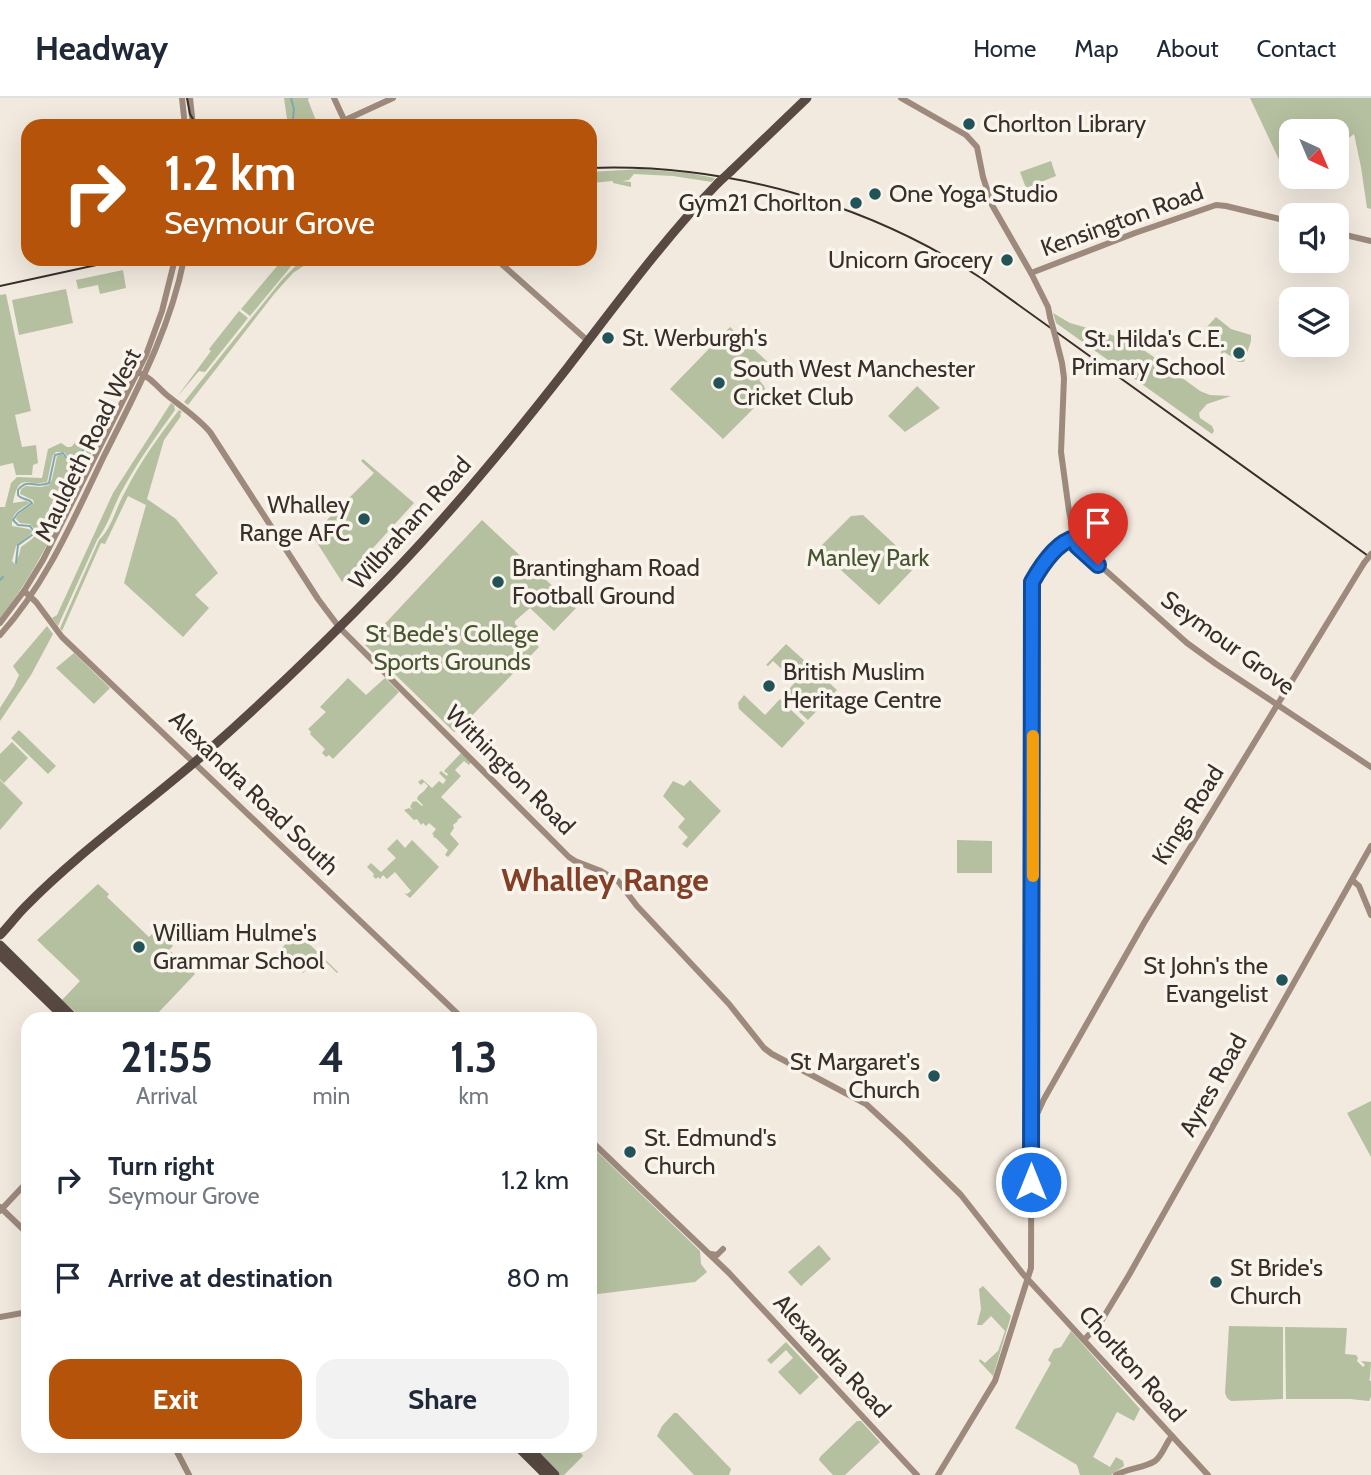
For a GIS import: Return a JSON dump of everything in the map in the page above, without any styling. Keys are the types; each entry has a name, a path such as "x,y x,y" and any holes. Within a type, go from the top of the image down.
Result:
{"highway":[{"name":"Wilbraham Road","path":"0,935 22,910 79,859 257,706 390,577 512,438 696,206 807,98"},
{"path":"0,928 22,910"},
{"path":"0,945 68,1012"},
{"path":"0,955 59,1012"},
{"path":"524,1453 546,1475"},
{"path":"534,1453 555,1475"}],"street":[{"path":"182,98 184,119"},
{"path":"190,98 192,119"},
{"path":"334,98 343,119"},
{"path":"354,119 393,98"},
{"path":"901,98 966,135 977,147 992,205 1048,307 1063,373 1061,452 1074,538 1062,543"},
{"name":"Kensington Road","path":"1031,273 1209,207 1226,206 1279,219"},
{"path":"1349,236 1371,241"},
{"name":"Mauldeth Road West","path":"0,635 30,596 59,548 139,377 174,266"},
{"name":"Mauldeth Road West","path":"0,623 24,591 53,542 139,377 157,348 182,266"},
{"path":"504,266 588,341"},
{"name":"Withington Road","path":"139,377 157,386 210,432 339,627 569,857 601,870 618,881 637,906 729,1004 765,1048 866,1104 904,1139 961,1195 1028,1279"},
{"path":"938,1475 995,1381 1028,1279 1031,1261 1032,582 1072,528"},
{"name":"Seymour Grove","path":"1074,538 1082,550 1187,643 1371,767"},
{"name":"Kings Road","path":"1031,1119 1037,1114 1147,918 1371,554"},
{"name":"Alexandra Road South","path":"24,591 62,637 456,1012"},
{"path":"349,636 346,627 350,616"},
{"name":"Ayres Road","path":"1084,1340 1098,1326 1129,1275 1371,846"},
{"path":"1352,880 1359,886 1371,915"},
{"path":"1031,1104 1044,1099"},
{"path":"597,1147 709,1254 717,1255 723,1249"},
{"path":"21,1188 1,1209 21,1228"},
{"name":"Alexandra Road","path":"709,1254 917,1475"},
{"name":"Chorlton Road","path":"1028,1279 1208,1475"},
{"path":"0,1317 21,1313"},
{"path":"1115,1475 1153,1462 1172,1436"},
{"path":"178,1453 189,1475"}],"green space":[{"path":"284,98 309,98 315,119 287,119"},
{"path":"1250,98 1371,98 1371,209 1367,208 1354,134 1349,138 1349,119 1279,119 1279,160"},
{"path":"1051,161 1056,176 1026,188 1020,172"},
{"path":"641,169 715,178 712,182 634,174 629,180 622,181 631,182 631,187 613,181 597,182 597,172"},
{"path":"277,266 291,266 250,316 241,309"},
{"path":"295,266 304,266 293,273 275,293 188,405 184,402"},
{"path":"123,270 126,288 100,294 98,285 78,289 76,280"},
{"path":"66,289 73,323 19,335 12,300"},
{"path":"6,294 31,411 15,415 22,447 36,445 38,463 33,465 32,475 16,475 13,463 0,466 0,295"},
{"path":"239,311 248,318 205,372 199,371 177,397 211,351 209,349"},
{"path":"1053,313 1070,323 1133,343 1200,391 1210,395 1231,396 1207,404 1199,413 1200,418 1212,426 1212,434 1056,323"},
{"path":"1216,317 1231,329 1251,335 1244,362 1238,362 1224,352 1219,357 1222,350 1205,329"},
{"name":"South West Manchester Cricket Club","path":"730,327 772,366 759,380 767,395 723,439 670,389"},
{"path":"917,386 940,408 905,432 888,416"},
{"path":"171,403 175,410 120,494 58,626 52,618 57,615 113,493"},
{"path":"179,410 182,412 181,416 164,440 147,499 176,519 218,573 195,595 209,608 183,637 124,583 146,505 128,496 105,544 101,543 62,631 60,628 99,540 107,530 137,470"},
{"path":"89,435 85,447 70,460 64,452 56,452 53,455 47,482 24,482 15,493 13,503 30,503 15,515 12,526 32,531 16,546 12,561 15,564 21,547 37,533 30,524 20,523 16,519 34,503 20,494 21,489 26,486 49,485 57,456 62,454 71,464 85,453 96,437 99,438 42,554 0,618 0,507 5,507 11,483 17,477 42,478 48,449 61,443 71,447 80,438"},
{"name":"Whalley Range AFC","path":"363,459 414,503 342,582 312,535 374,473 361,461"},
{"name":"Manley Park","path":"863,515 917,565 879,605 818,549 851,516"},
{"name":"St Bede's College Sports Grounds","path":"482,520 576,608 554,631 530,608 515,621 539,647 454,732 365,645"},
{"path":"47,626 53,634 31,675 0,721 0,708 19,675 13,666"},
{"path":"786,644 837,690 808,720 794,707 796,704 783,696 798,679 790,671 787,674 773,661 766,665"},
{"path":"74,653 110,688 94,704 56,668"},
{"path":"348,678 366,695 385,678 399,692 333,759 322,753 325,749 308,729 326,712 320,707"},
{"path":"744,695 765,715 780,699 788,712 791,710 805,723 782,748 739,709 738,703"},
{"path":"19,730 56,766 48,774 11,738"},
{"path":"12,742 28,758 4,783 0,779 0,754"},
{"path":"461,753 471,762 469,765 464,761 455,770 461,776 441,797 462,817 453,825 450,834 459,844 448,857 445,855 448,850 433,837 436,829 429,823 426,826 423,823 421,825 404,810 413,810 410,807 413,801 423,805 417,799 428,786 424,782 421,785 418,782 422,779 432,788 439,781 443,784 446,780 439,773 441,771 447,776 444,771"},
{"path":"0,780 23,803 0,830"},
{"path":"690,780 721,811 687,848 682,844 688,837 678,827 685,819 663,796 673,781 684,786"},
{"path":"397,839 405,848 412,840 439,867 410,898 404,893 411,891 395,872 387,879 383,875 376,879 367,867 371,863 381,872 396,858 387,849"},
{"path":"957,840 992,841 992,873 957,873"},
{"name":"William Hulme's Grammar School","path":"98,884 109,894 107,897 149,937 156,930 173,946 169,950 195,974 159,1012 75,1012 62,1000 80,981 37,940"},
{"path":"297,932 337,973 320,956 303,973 280,950"},
{"path":"1371,1101 1371,1157 1347,1113"},
{"path":"597,1152 700,1251 701,1264 707,1272 695,1282 597,1294"},
{"path":"819,1245 831,1259 801,1286 788,1272"},
{"path":"983,1286 1011,1316 993,1376 979,1361 980,1359 985,1363 998,1351 1005,1331 991,1316 982,1325 977,1325 981,1309 979,1289"},
{"path":"1229,1326 1283,1327 1283,1399 1231,1401 1227,1398 1225,1393"},
{"path":"1285,1327 1347,1328 1345,1354 1356,1355 1357,1361 1363,1367 1365,1365 1361,1361 1371,1362 1369,1401 1286,1399"},
{"path":"1071,1331 1140,1409 1134,1421 1117,1412 1093,1457 1110,1467 1116,1457 1123,1461 1124,1466 1111,1475 1080,1475 1077,1465 1015,1428 1051,1363 1048,1360 1054,1349 1061,1347"},
{"path":"786,1342 819,1377 800,1395 778,1372 793,1358 786,1350 771,1364 767,1360"},
{"path":"674,1413 677,1413 731,1469 729,1475 694,1475 657,1436"},
{"path":"857,1421 861,1421 880,1442 845,1475 833,1475 819,1460 820,1457"},
{"path":"540,1453 581,1453 583,1456 564,1475 560,1475"}],"waterway":[{"path":"291,98 293,119"},
{"path":"16,563 18,545 34,532 30,526 18,525 13,520 32,503 19,497 18,490 25,484 49,483 55,455 63,453 70,463 89,443"},
{"path":"0,580 3,577"}],"tram line":[{"path":"187,98 193,119"},
{"path":"597,168 641,168 743,181 794,193 891,228 981,278 1371,558"},
{"path":"0,286 92,266"}],"slow traffic":[{"path":"1033,736 1033,876"}],"place":[{"name":"Chorlton Library","path":"969,124"},
{"name":"One Yoga Studio","path":"875,194"},
{"name":"Gym21 Chorlton","path":"856,203"},
{"name":"Unicorn Grocery","path":"1007,260"},
{"name":"St. Werburgh's","path":"608,338"},
{"name":"St. Hilda's C.E. Primary School","path":"1239,353"},
{"name":"South West Manchester Cricket Club","path":"719,383"},
{"name":"Whalley Range AFC","path":"364,519"},
{"name":"Brantingham Road Football Ground","path":"498,582"},
{"name":"British Muslim Heritage Centre","path":"769,686"},
{"name":"William Hulme's Grammar School","path":"139,947"},
{"name":"St John's the Evangelist","path":"1282,980"},
{"name":"St Margaret's Church","path":"934,1076"},
{"name":"St. Edmund's Church","path":"630,1152"},
{"name":"St Bride's Church","path":"1216,1282"}],"district":[{"name":"Whalley Range","path":"605,880"}],"route":[{"path":"1031,1182 1032,582 1062,543 1074,538 1077,546 1098,565"}]}
